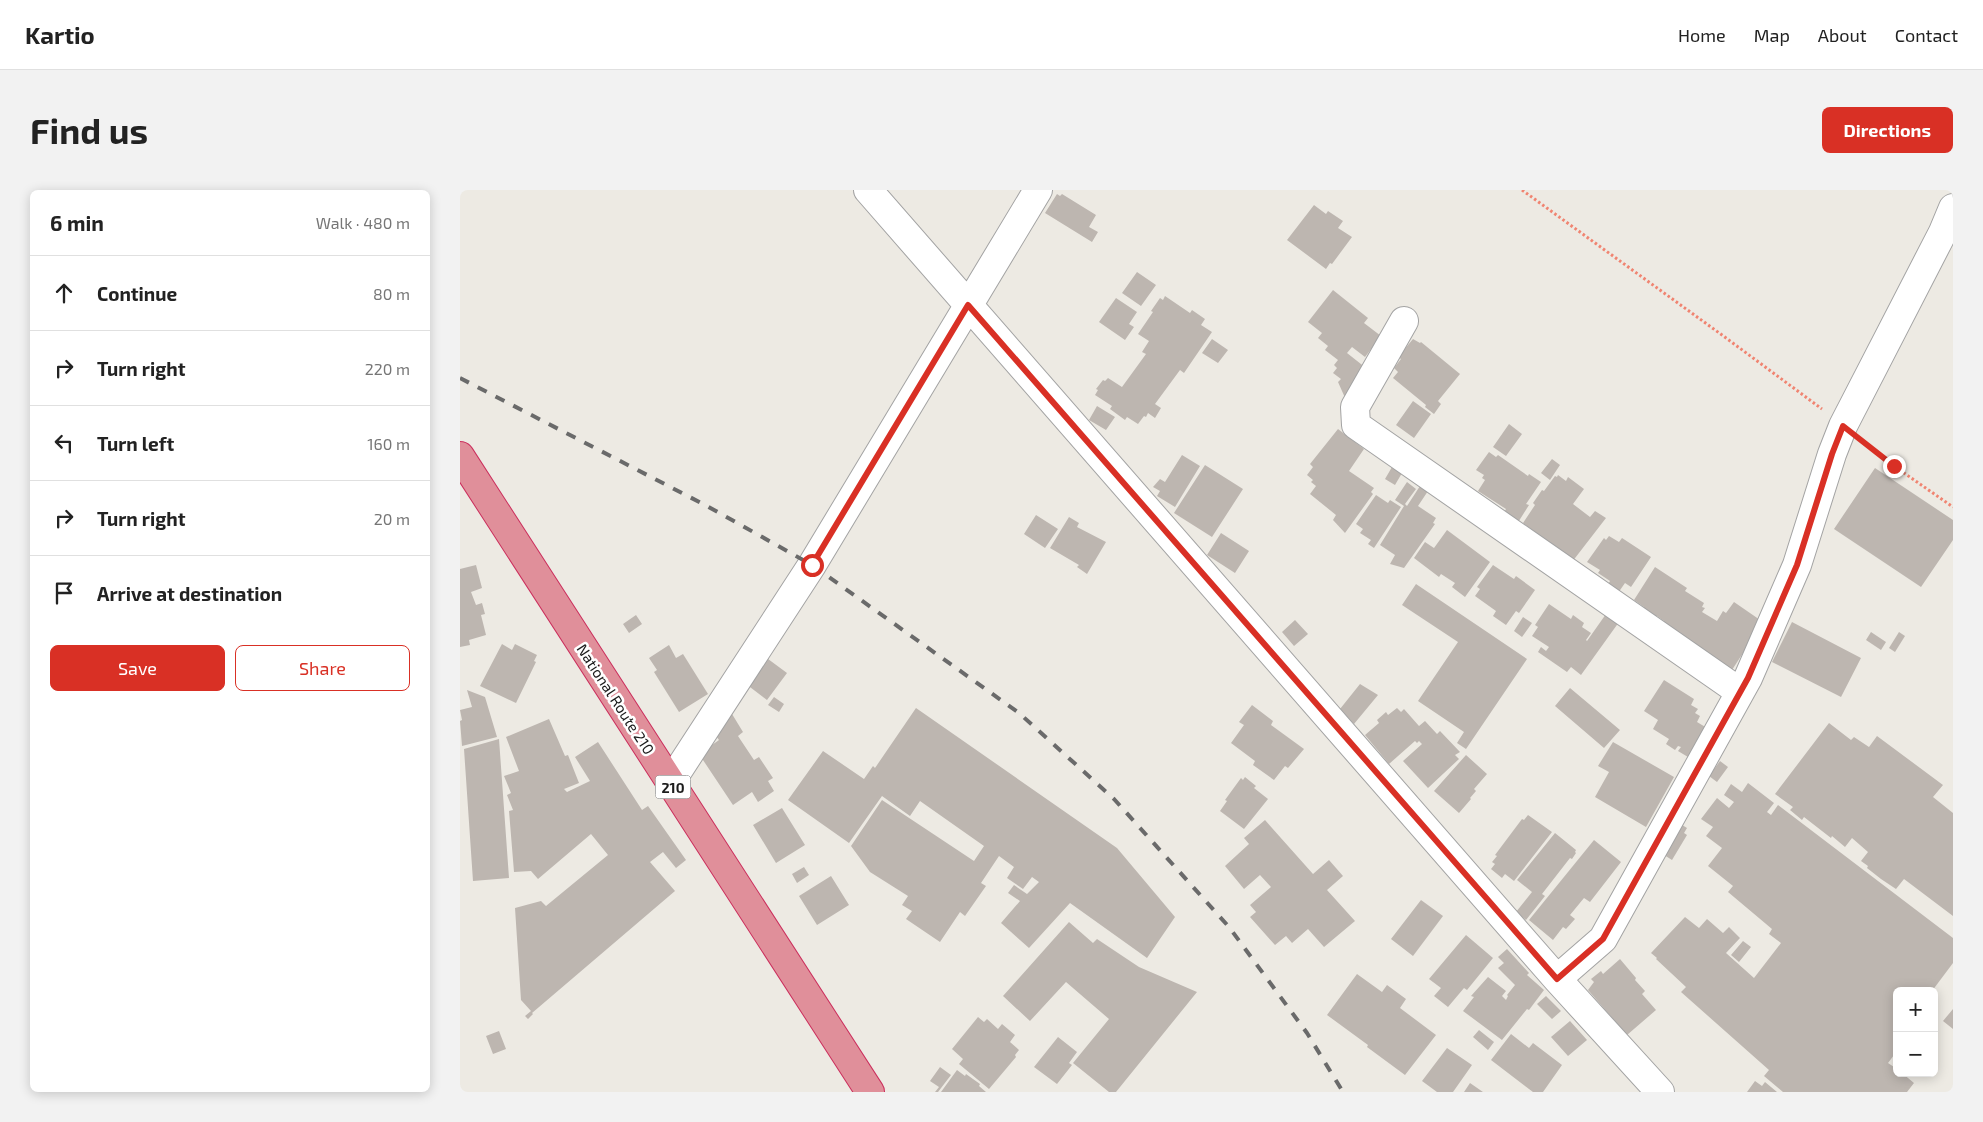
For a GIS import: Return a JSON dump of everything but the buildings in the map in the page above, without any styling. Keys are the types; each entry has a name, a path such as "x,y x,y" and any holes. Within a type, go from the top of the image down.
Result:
{"highway":[{"name":"National Route 210","path":"460,456 870,1092"}],"street":[{"path":"868,190 1557,979 1660,1092"},
{"path":"670,784 812,565 1038,190"},
{"path":"1557,979 1603,939 1740,692 1797,565 1832,454 1843,426 1943,232 1953,208"},
{"path":"1404,321 1355,407 1356,424 1740,692"}],"path":[{"path":"1522,190 1722,335 1894,466 1953,507"}],"railway":[{"path":"460,378 707,506 812,565 1019,713 1114,799 1229,927 1307,1033 1343,1092"}],"route":[{"path":"812,565 968,305 1557,979 1603,939 1748,678 1797,565 1832,454 1843,426 1894,466"}]}
